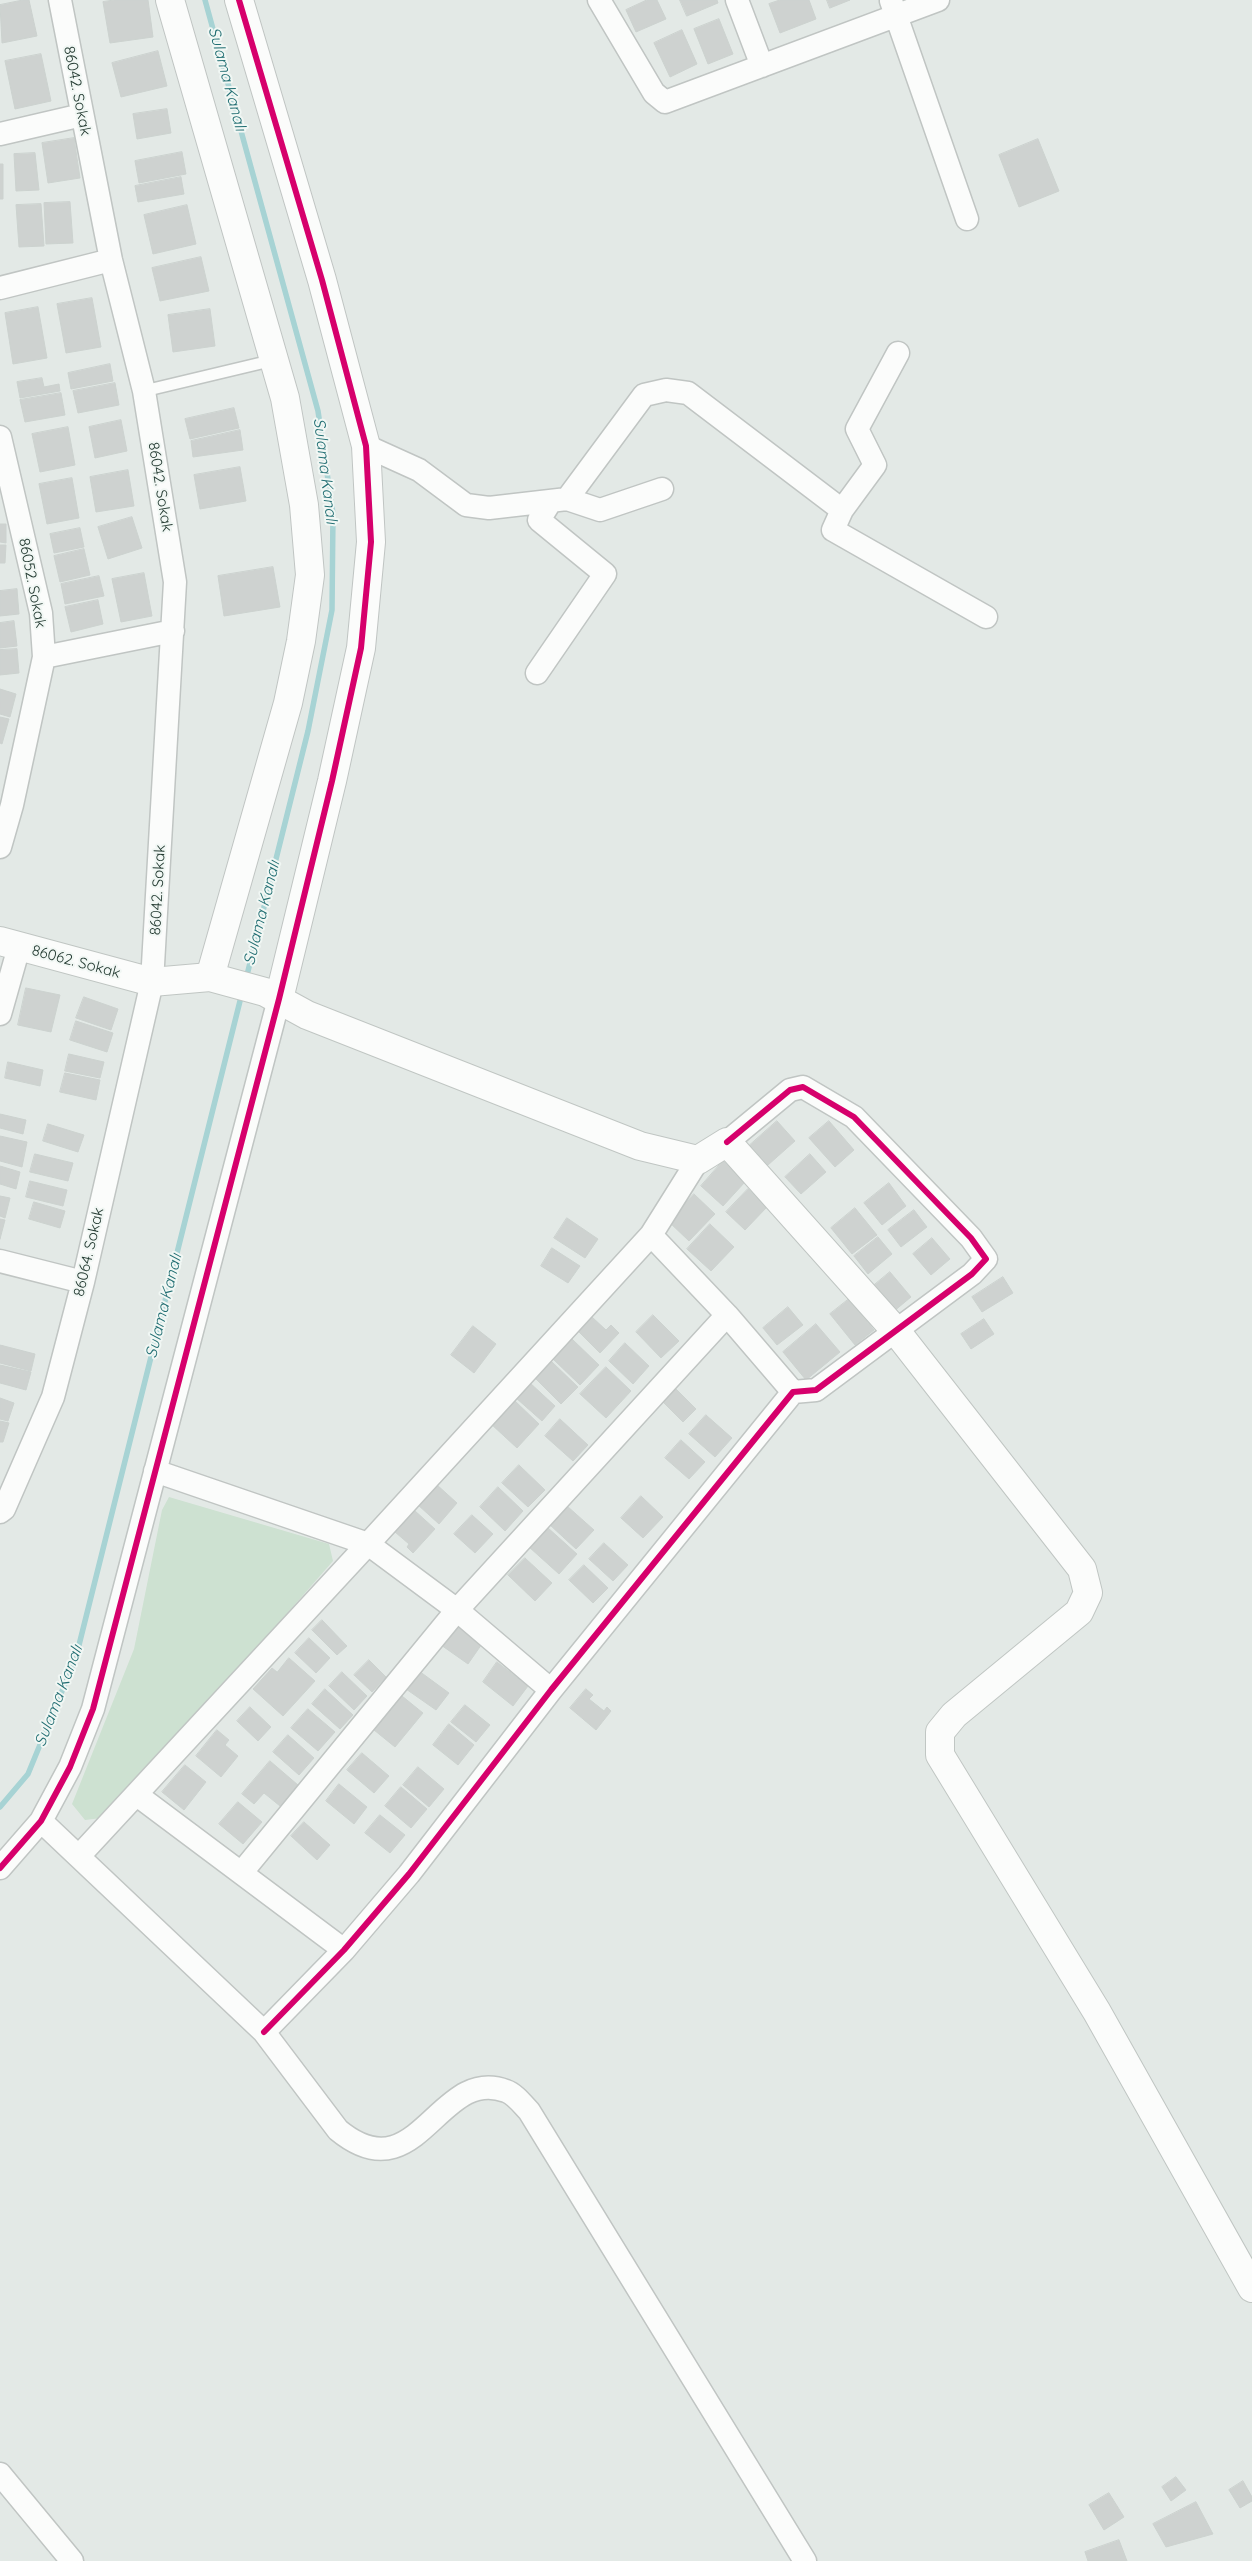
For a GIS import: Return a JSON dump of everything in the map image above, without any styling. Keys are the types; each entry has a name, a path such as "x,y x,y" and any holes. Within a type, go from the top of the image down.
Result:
{"main road":[{"path":"170,0 285,398 304,505 310,575 288,703 216,979"},
{"path":"239,0 322,280 366,446 370,542 361,648 332,781 272,996"},
{"name":"86062. Sokak","path":"9,944 152,982 216,979 272,996 307,1015 640,1146 698,1160"},
{"path":"698,1160 727,1142 896,1331 1082,1569 1088,1593 1079,1612 954,1715 940,1732 940,1755 1097,2012 1252,2288"}],"street":[{"name":"86042. Sokak","path":"60,0 111,260 144,391 175,582 152,982"},
{"path":"599,0 654,93 665,102 762,66 893,7 938,0"},
{"path":"737,0 762,66"},
{"path":"893,7 968,219"},
{"path":"0,134 82,115"},
{"path":"0,288 111,260"},
{"path":"898,353 856,429 875,465 842,510 833,530 986,617"},
{"path":"537,673 605,574 539,520 559,500 644,395 666,390 688,393 842,510"},
{"name":"86052. Sokak","path":"0,437 40,613 44,657 12,805 0,847"},
{"path":"366,446 420,470 466,505 489,508 559,500 600,510 662,489"},
{"path":"44,657 173,631"},
{"path":"0,1014 9,944"},
{"name":"86064. Sokak","path":"0,1512 4,1509 53,1397 83,1282 152,982"},
{"path":"0,1868 41,1821 70,1767 93,1709 156,1471 272,996"},
{"path":"264,2032 344,1950 409,1874 552,1690 793,1392 816,1390 972,1274 986,1259 971,1238 854,1117 803,1087 790,1090 727,1142"},
{"path":"79,1856 368,1544 651,1234 698,1160"},
{"path":"651,1234 728,1314 793,1392"},
{"path":"0,1261 83,1282"},
{"path":"242,1872 457,1610 728,1314"},
{"path":"156,1471 368,1544 457,1610 552,1690"},
{"path":"137,1794 344,1950"},
{"path":"41,1821 142,1919 264,2032 338,2130 353,2142 372,2150 392,2148 409,2140 469,2090 484,2086 508,2092 530,2111 805,2561"},
{"path":"0,2474 72,2561"}],"lane":[{"path":"144,391 274,360"}],"green space":[{"path":"169,1497 329,1544 333,1561 109,1817 85,1820 72,1804 134,1649 162,1510"}],"building":[{"path":"29,0 37,36 2,43 0,5"},
{"path":"114,0 148,0 153,37 110,43 103,2"},
{"path":"647,0 657,0 666,19 636,32 626,10"},
{"path":"680,0 717,0 718,3 687,16"},
{"path":"780,0 809,0 816,19 780,33 769,4"},
{"path":"827,0 850,0 830,8"},
{"path":"719,19 733,54 708,64 694,29"},
{"path":"682,30 697,64 670,77 654,43"},
{"path":"158,51 167,86 121,97 112,63"},
{"path":"41,54 51,101 15,109 5,61"},
{"path":"167,109 171,133 137,139 133,114"},
{"path":"74,138 80,178 48,183 42,143"},
{"path":"1038,139 1059,191 1019,207 999,155"},
{"path":"182,152 186,174 139,183 135,161"},
{"path":"35,153 39,190 16,191 14,154"},
{"path":"0,164 3,164 3,199 0,199"},
{"path":"181,177 184,194 138,202 135,186"},
{"path":"70,202 73,243 46,244 44,203"},
{"path":"41,204 44,246 19,247 16,205"},
{"path":"187,205 196,244 153,254 144,215"},
{"path":"201,257 209,291 160,301 152,268"},
{"path":"92,298 101,347 66,353 57,304"},
{"path":"38,307 47,358 13,364 5,313"},
{"path":"210,309 215,346 173,352 168,315"},
{"path":"110,364 113,381 71,389 68,373"},
{"path":"42,378 44,387 59,384 60,391 20,398 17,382"},
{"path":"115,383 119,405 78,413 73,391"},
{"path":"61,393 65,415 25,422 20,400"},
{"path":"234,408 239,428 190,439 185,419"},
{"path":"121,420 127,451 95,458 89,427"},
{"path":"68,427 75,465 40,472 32,434"},
{"path":"240,430 243,450 193,457 191,441"},
{"path":"240,467 246,501 200,509 194,475"},
{"path":"128,470 134,506 96,512 90,477"},
{"path":"72,478 79,518 47,524 39,484"},
{"path":"132,517 142,548 108,559 98,527"},
{"path":"0,524 6,524 6,543 0,542"},
{"path":"80,528 84,547 54,553 50,534"},
{"path":"0,545 6,545 5,563 0,563"},
{"path":"84,549 90,575 60,582 54,556"},
{"path":"273,567 280,607 224,616 218,576"},
{"path":"144,573 152,616 121,622 112,579"},
{"path":"99,576 104,596 65,604 61,584"},
{"path":"17,589 19,614 0,616 0,591"},
{"path":"98,600 103,624 71,632 65,607"},
{"path":"14,621 17,646 0,648 0,623"},
{"path":"17,649 19,673 0,675 0,650"},
{"path":"0,689 16,694 10,717 0,714"},
{"path":"0,717 9,719 2,744 0,743"},
{"path":"26,988 60,995 51,1032 18,1025"},
{"path":"84,997 118,1009 111,1030 76,1018"},
{"path":"76,1021 113,1033 107,1052 70,1040"},
{"path":"69,1054 104,1062 100,1078 65,1071"},
{"path":"8,1062 43,1070 40,1086 5,1078"},
{"path":"65,1073 100,1080 96,1100 60,1092"},
{"path":"0,1114 26,1120 23,1134 0,1128"},
{"path":"777,1121 795,1141 768,1165 750,1145"},
{"path":"829,1121 854,1150 835,1167 809,1138"},
{"path":"48,1124 84,1135 78,1152 43,1141"},
{"path":"0,1136 27,1142 22,1167 0,1161"},
{"path":"35,1154 73,1163 68,1181 30,1172"},
{"path":"810,1154 826,1172 801,1194 785,1177"},
{"path":"723,1161 745,1182 723,1206 701,1186"},
{"path":"0,1166 20,1172 16,1189 0,1184"},
{"path":"30,1181 67,1190 63,1206 26,1197"},
{"path":"889,1183 906,1206 882,1225 864,1203"},
{"path":"748,1189 767,1207 745,1230 726,1212"},
{"path":"694,1194 715,1214 689,1241 668,1221"},
{"path":"0,1196 10,1198 5,1218 0,1216"},
{"path":"34,1202 65,1211 60,1228 29,1219"},
{"path":"855,1208 877,1235 852,1254 831,1228"},
{"path":"914,1210 927,1227 901,1247 888,1230"},
{"path":"567,1218 598,1239 585,1258 554,1238"},
{"path":"0,1219 5,1220 0,1239"},
{"path":"710,1224 734,1247 711,1271 687,1249"},
{"path":"878,1237 892,1254 868,1274 854,1256"},
{"path":"932,1238 950,1259 931,1275 913,1254"},
{"path":"552,1248 580,1266 568,1283 541,1266"},
{"path":"890,1272 911,1297 893,1312 872,1287"},
{"path":"1003,1277 1013,1293 982,1312 972,1297"},
{"path":"849,1299 874,1330 855,1345 830,1314"},
{"path":"788,1307 803,1325 777,1345 763,1328"},
{"path":"653,1315 679,1341 661,1358 636,1332"},
{"path":"592,1317 606,1330 611,1325 619,1333 600,1353 578,1331"},
{"path":"984,1319 994,1334 971,1349 961,1334"},
{"path":"816,1324 840,1352 806,1380 783,1352"},
{"path":"473,1326 496,1344 474,1373 451,1355"},
{"path":"572,1339 599,1365 580,1385 553,1359"},
{"path":"625,1343 649,1366 633,1384 609,1361"},
{"path":"0,1345 35,1354 31,1371 0,1363"},
{"path":"551,1361 578,1387 561,1404 535,1378"},
{"path":"0,1365 31,1372 26,1390 0,1383"},
{"path":"606,1367 631,1391 606,1418 580,1394"},
{"path":"529,1382 555,1406 542,1421 516,1398"},
{"path":"675,1388 696,1409 683,1422 662,1401"},
{"path":"0,1398 14,1403 8,1421 0,1419"},
{"path":"514,1400 539,1424 517,1448 491,1424"},
{"path":"706,1415 732,1438 715,1457 689,1434"},
{"path":"560,1419 588,1445 573,1461 545,1436"},
{"path":"0,1421 9,1423 3,1442 0,1442"},
{"path":"681,1440 705,1462 689,1479 665,1458"},
{"path":"519,1465 545,1490 528,1507 502,1483"},
{"path":"436,1484 457,1503 439,1524 418,1505"},
{"path":"498,1487 523,1511 505,1531 480,1507"},
{"path":"641,1496 663,1517 643,1538 621,1518"},
{"path":"567,1506 594,1530 576,1549 550,1525"},
{"path":"414,1510 435,1529 413,1553 407,1547 409,1544 395,1532"},
{"path":"472,1515 493,1534 475,1553 454,1534"},
{"path":"547,1527 577,1554 559,1574 529,1547"},
{"path":"604,1543 628,1565 613,1581 589,1559"},
{"path":"525,1558 552,1583 535,1601 508,1575"},
{"path":"584,1565 608,1588 593,1603 569,1580"},
{"path":"322,1620 347,1646 337,1655 312,1630"},
{"path":"457,1622 484,1641 468,1664 441,1645"},
{"path":"309,1638 330,1658 316,1673 295,1653"},
{"path":"289,1658 315,1681 283,1716 253,1689 272,1668 277,1672"},
{"path":"369,1660 386,1677 372,1692 354,1675"},
{"path":"497,1662 528,1686 513,1706 483,1682"},
{"path":"419,1671 449,1693 436,1710 406,1689"},
{"path":"342,1672 367,1696 354,1710 329,1686"},
{"path":"325,1689 353,1715 340,1729 312,1704"},
{"path":"586,1689 593,1695 589,1699 604,1711 607,1707 611,1711 596,1730 570,1708"},
{"path":"402,1696 423,1713 395,1747 374,1730"},
{"path":"465,1705 490,1725 476,1742 451,1722"},
{"path":"250,1707 271,1727 258,1741 237,1721"},
{"path":"308,1709 335,1732 318,1751 291,1728"},
{"path":"449,1724 474,1745 458,1765 433,1745"},
{"path":"217,1730 229,1740 225,1745 238,1756 221,1777 196,1756"},
{"path":"288,1735 314,1758 299,1775 273,1752"},
{"path":"362,1753 389,1776 374,1793 347,1770"},
{"path":"270,1761 298,1785 280,1806 264,1793 254,1804 242,1794"},
{"path":"185,1765 206,1782 184,1810 162,1792"},
{"path":"418,1767 444,1789 429,1807 403,1785"},
{"path":"339,1784 367,1807 354,1824 326,1801"},
{"path":"401,1787 427,1809 411,1828 385,1806"},
{"path":"238,1802 262,1822 243,1844 219,1824"},
{"path":"380,1815 405,1835 390,1853 365,1833"},
{"path":"304,1822 330,1845 317,1860 291,1836"},
{"path":"1176,2477 1186,2490 1171,2501 1162,2487"},
{"path":"1243,2481 1252,2497 1252,2501 1240,2508 1229,2490"},
{"path":"1109,2493 1124,2517 1104,2530 1089,2505"},
{"path":"1196,2502 1213,2534 1166,2547 1153,2524"},
{"path":"1119,2540 1127,2561 1088,2561 1085,2552"}],"waterway":[{"name":"Sulama Kanalı","path":"205,0 318,411 333,514 332,610 308,731 246,979"},
{"name":"Sulama Kanalı","path":"0,1807 28,1774 76,1657 242,993"}],"cycle path":[{"path":"0,1868 41,1821 70,1767 93,1709 279,999 332,781 361,648 371,542 366,446 322,280 239,0"},
{"path":"264,2032 344,1950 409,1874 551,1690 793,1392 816,1390 972,1274 986,1259 971,1238 854,1117 803,1087 790,1090 727,1142"}]}
